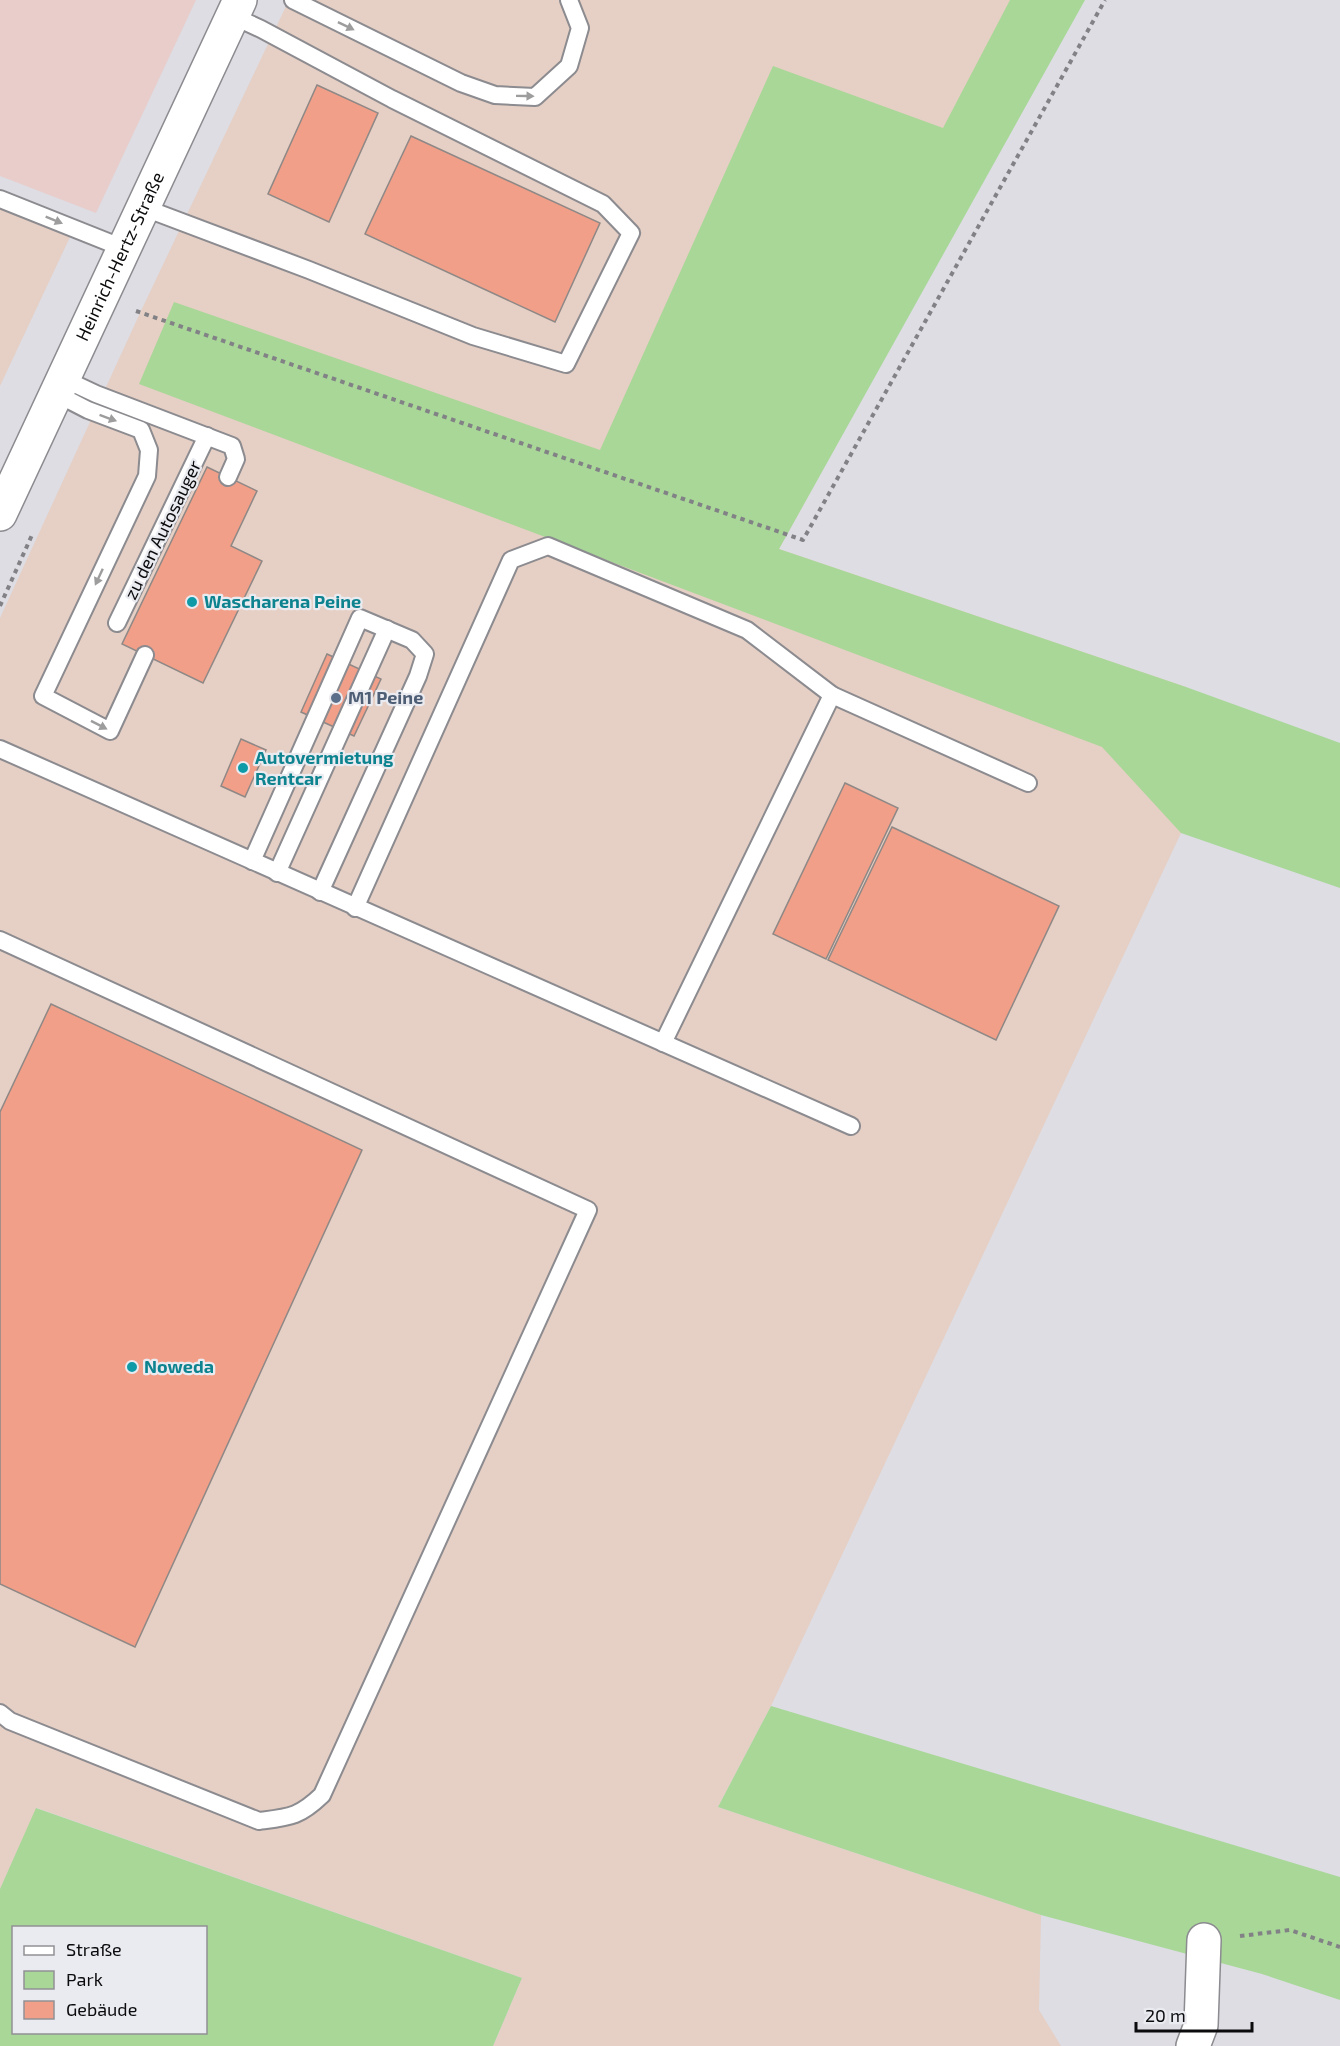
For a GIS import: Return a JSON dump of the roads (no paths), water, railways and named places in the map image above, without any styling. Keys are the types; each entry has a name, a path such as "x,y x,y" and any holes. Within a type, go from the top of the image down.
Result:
{"street":[{"name":"Heinrich-Hertz-Straße","path":"0,514 236,8"},
{"path":"1193,2046 1201,2025 1204,1940"}],"lane":[{"path":"293,0 461,83 495,95 535,97 569,66 580,28 569,0"},
{"path":"142,207 309,270 473,336 566,364 631,233 603,204 392,99 261,28 236,8"},
{"path":"0,199 123,248"},
{"path":"58,386 96,394 232,446 236,459 228,477"},
{"path":"58,386 88,410 141,430 148,450 147,476 43,696 110,730 145,655"},
{"name":"zu den Autosauger","path":"117,623 207,436"},
{"path":"355,908 511,560 548,546 747,630 832,695 1028,783"},
{"path":"252,861 360,618 412,640 425,654 418,675 320,891"},
{"path":"277,873 387,629"},
{"path":"663,1043 832,695"},
{"path":"0,749 355,908 851,1125"},
{"path":"0,940 588,1210 322,1795 307,1810 290,1818 259,1821 10,1721 0,1713"}],"place":[{"name":"Wascharena Peine","path":"192,602"},
{"name":"M1 Peine","path":"336,698"},
{"name":"Autovermietung Rentcar","path":"243,768"},
{"name":"Noweda","path":"132,1367"}]}
